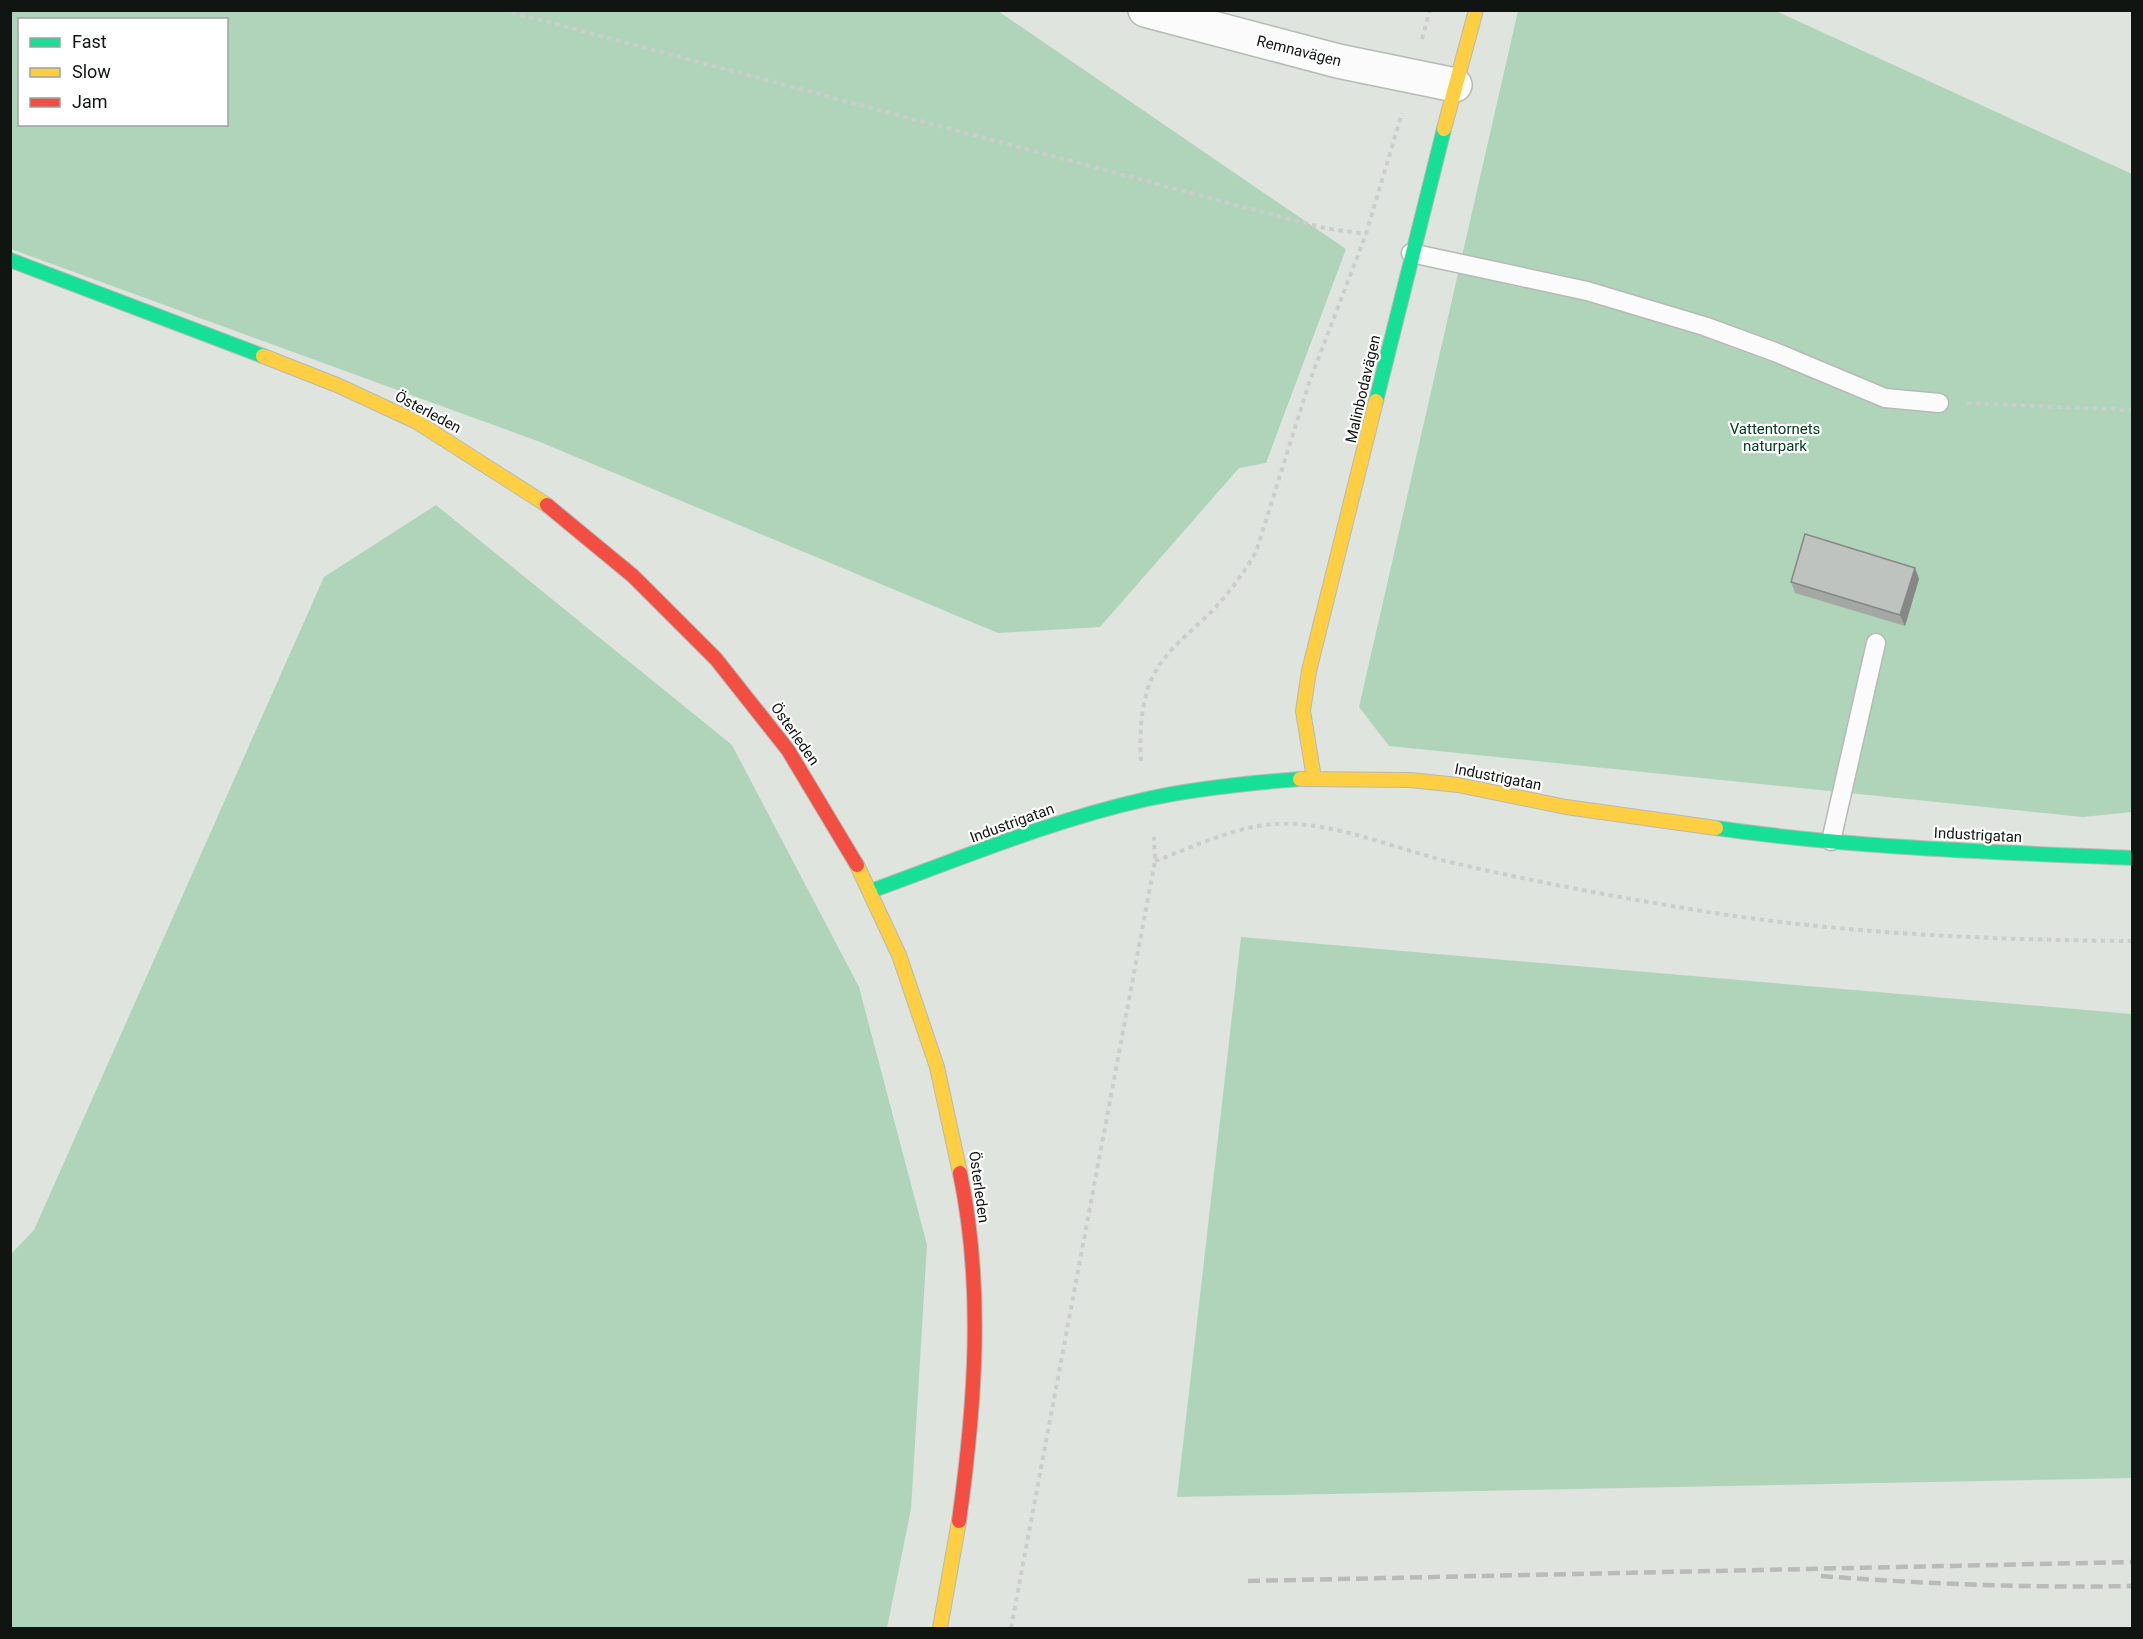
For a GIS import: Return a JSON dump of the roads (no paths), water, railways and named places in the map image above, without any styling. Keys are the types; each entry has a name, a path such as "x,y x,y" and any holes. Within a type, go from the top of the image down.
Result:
{"street":[{"name":"Malinbodavägen","path":"1314,778 1303,711 1309,670 1381,387 1411,253 1476,10"},
{"name":"Remnavägen","path":"1151,11 1338,61 1455,85"},
{"name":"Österleden","path":"10,260 292,366 381,405 440,435 525,487 605,548 678,616 712,653 781,740 830,814 871,891 915,995 944,1091 955,1140 970,1239 975,1339 971,1439 957,1538 940,1629"},
{"name":"Industrigatan","path":"871,891 1062,822 1147,799 1234,784 1314,778 1398,779 1458,785 1566,807 1770,836 1935,850 2133,858"}],"lane":[{"path":"1411,253 1587,291 1704,326 1775,352 1885,398 1939,403"},
{"path":"1830,841 1875,643"}],"railway":[{"path":"1248,1581 2132,1562"},
{"path":"1821,1576 1976,1585 2132,1586"}],"park label":[{"name":"Vattentornets naturpark","path":"1775,438"}]}
